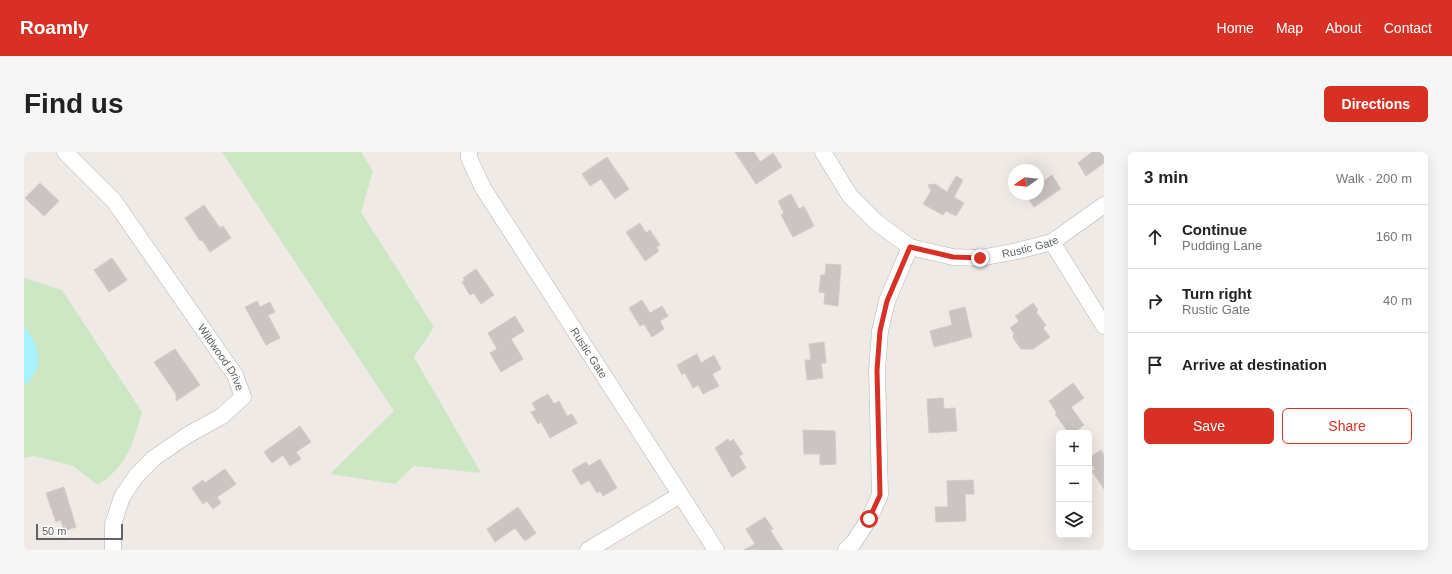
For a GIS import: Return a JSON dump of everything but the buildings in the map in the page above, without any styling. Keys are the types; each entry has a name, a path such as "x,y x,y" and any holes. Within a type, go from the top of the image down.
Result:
{"street":[{"name":"Wildwood Drive","path":"65,152 114,201 235,374 243,397 222,416 186,436 154,458 136,476 122,497 115,517 113,524 112,550"},
{"name":"Rustic Gate","path":"469,152 469,158 482,188 716,550"},
{"name":"Rustic Gate","path":"823,152 850,196 876,222 910,247 953,257 980,258 1052,242 1104,205"},
{"path":"1052,242 1104,326"},
{"path":"846,550 854,542 869,519 880,495 877,370 880,331 887,301 910,247"},
{"path":"588,550 680,495"}],"green space":[{"path":"222,152 361,152 373,171 361,212 434,327 414,357 481,473 414,466 395,484 330,474 394,411"},
{"path":"24,278 62,290 142,412 128,453 116,470 98,485 73,466 34,456 24,458"}],"water":[{"path":"24,327 31,335 36,346 38,357 36,369 28,384 24,383"}],"route":[{"path":"869,519 880,495 877,370 880,331 887,301 910,247 953,257 980,258"}]}
